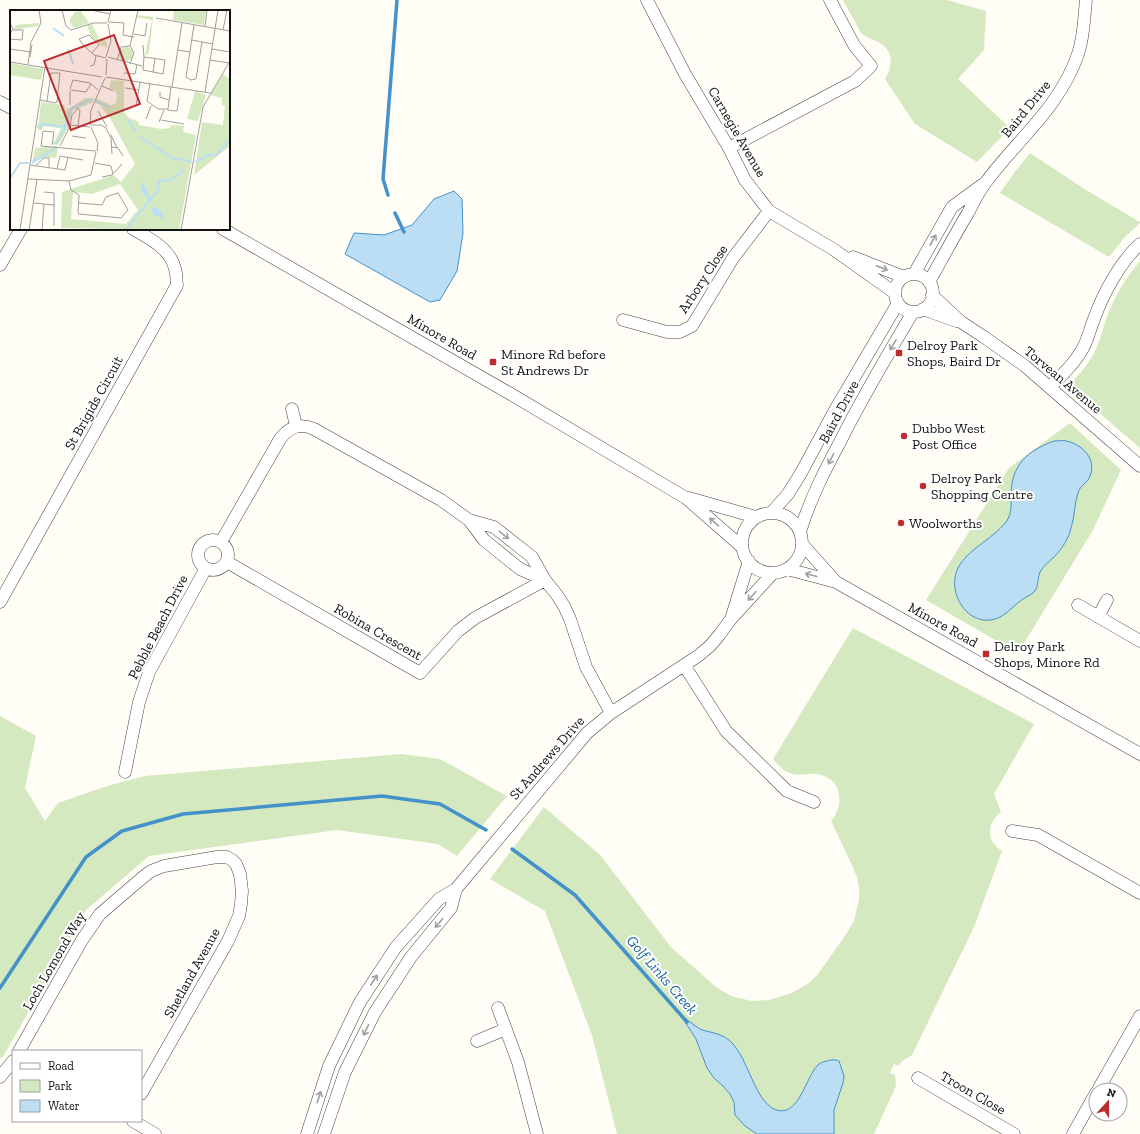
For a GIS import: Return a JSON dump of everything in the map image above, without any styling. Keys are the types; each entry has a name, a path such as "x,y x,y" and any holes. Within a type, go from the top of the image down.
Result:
{"street":[{"name":"Carnegie Avenue","path":"647,0 685,74 729,148 745,180 768,211 833,250 896,298"},
{"path":"729,148 855,82 871,66 854,45 830,0"},
{"name":"Baird Drive","path":"929,282 985,183 1020,140 1039,121 1062,90 1078,53 1086,0"},
{"path":"0,102 10,107"},
{"name":"Baird Drive","path":"909,276 952,207 985,183"},
{"name":"Arbory Close","path":"623,320 667,332 680,332 692,326 733,258 768,211"},
{"path":"0,265 20,230"},
{"name":"St Brigids Circuit","path":"0,602 177,285 175,268 166,251 135,230"},
{"name":"Minore Road","path":"225,230 502,389 686,498 742,547"},
{"path":"1050,387 1084,347 1106,292 1124,263 1140,244"},
{"name":"Carnegie Avenue","path":"833,250 909,276"},
{"path":"909,276 922,276 931,286 931,300 918,310 907,310 896,298 896,287 899,281 909,276"},
{"name":"Torvean Avenue","path":"932,295 961,322 1005,351 1050,387 1140,466"},
{"name":"Baird Drive","path":"772,512 788,494 801,473 896,298"},
{"name":"Baird Drive","path":"800,532 818,485 851,419 918,310"},
{"name":"Torvean Avenue","path":"918,310 961,322"},
{"path":"292,409 296,426"},
{"path":"221,542 280,438 290,429 302,425 314,429 441,500 469,520 484,540 520,570 545,580"},
{"name":"Minore Road","path":"686,498 756,517"},
{"path":"772,512 781,514 796,524 800,532 802,544 800,554 795,563 787,569 773,573 760,570 749,561 744,554 742,538 745,530 756,517 772,512"},
{"path":"469,520 494,527 532,557 545,580 564,606 570,618 586,667 611,713"},
{"path":"207,542 221,542 227,549 227,562 218,570 206,568 200,562 200,548 207,542"},
{"name":"Minore Road","path":"802,544 836,582"},
{"name":"St Andrews Drive","path":"732,619 749,561"},
{"name":"Robina Crescent","path":"227,562 420,673 458,631 475,618 545,580"},
{"name":"Pebble Beach Drive","path":"125,772 139,702 149,672 206,568"},
{"name":"Minore Road","path":"787,569 836,582 1140,754"},
{"name":"St Andrews Drive","path":"307,1134 329,1066 360,1002 396,947 439,899 456,889 587,733 611,713 710,646 773,573"},
{"path":"1098,617 1107,600"},
{"path":"1078,606 1140,641"},
{"path":"684,665 726,731 787,792 814,802"},
{"path":"1012,832 1038,835 1140,893"},
{"name":"Loch Lomond Way","path":"20,1050 85,935 100,914 110,904 151,871 164,866 216,857 227,857 232,860"},
{"name":"Shetland Avenue","path":"142,1092 228,941 239,916 242,891 240,874 236,864 232,860"},
{"name":"St Andrews Drive","path":"324,1134 345,1072 375,1012 411,957 451,908 456,889"},
{"path":"498,1008 518,1062 537,1134"},
{"path":"1103,1082 1140,1016"},
{"path":"477,1041 506,1029"},
{"path":"0,1077 12,1062"},
{"name":"Troon Close","path":"918,1078 1014,1134"},
{"path":"1073,1134 1088,1107"},
{"path":"135,1122 155,1134"}],"green space":[{"path":"843,0 947,0 986,11 984,50 958,79 1010,128 977,162 915,124 885,79 891,64 887,49 883,45 861,33"},
{"path":"1030,153 1086,190 1140,222 1124,238 1109,257 1000,193"},
{"path":"1140,261 1140,448 1074,391 1074,380 1094,354 1113,302 1125,280"},
{"path":"1070,423 1121,470 1093,530 1018,653 926,600 1009,468"},
{"path":"853,628 1034,724 994,794 1001,812 993,822 990,832 993,842 1002,851 974,927 912,1055 902,1061 898,1066 894,1064 890,1073 895,1075 896,1086 874,1134 617,1134 592,1035 545,911 490,879 544,807 600,855 671,947 716,987 734,997 752,1001 769,1000 792,993 809,983 818,974 854,921 859,900 859,888 857,877 852,865 831,821 838,808 839,801 839,795 834,783 828,778 818,774 796,774 787,772 773,759"},
{"path":"0,716 36,736 25,788 45,821 58,803 107,786 145,776 401,754 440,759 507,796 457,856 438,844 337,830 149,856 86,910 3,1057 0,1059"}],"water":[{"path":"454,191 462,199 463,233 457,271 440,300 430,302 345,254 354,233 384,235 412,225 434,199"},
{"path":"1054,441 1065,441 1077,445 1087,453 1090,458 1092,470 1088,480 1080,488 1078,493 1069,536 1060,550 1041,570 1037,588 1031,595 1005,614 995,619 984,620 975,617 967,612 956,594 956,573 959,566 971,552 993,535 1008,519 1011,509 1014,476 1022,461 1036,449"},
{"path":"685,1018 702,1030 722,1036 732,1043 743,1059 762,1097 767,1104 774,1109 782,1111 789,1109 795,1104 819,1064 832,1060 839,1061 844,1076 834,1110 834,1134 757,1134 745,1126 735,1115 734,1102 730,1094 714,1078 707,1068 696,1039 683,1019"}],"waterway":[{"path":"388,195 383,179 397,0"},
{"path":"395,213 404,232"},
{"path":"0,988 86,857 122,831 183,814 382,796 440,804 486,830"},
{"name":"Golf Links Creek","path":"512,849 575,895 687,1022"}],"place":[{"name":"Delroy Park Shops, Baird Dr","path":"899,353"},
{"name":"Minore Rd before St Andrews Dr","path":"493,362"},
{"name":"Dubbo West Post Office","path":"904,436"},
{"name":"Delroy Park Shopping Centre","path":"923,486"},
{"name":"Woolworths","path":"901,523"},
{"name":"Delroy Park Shops, Minore Rd","path":"986,654"}]}
